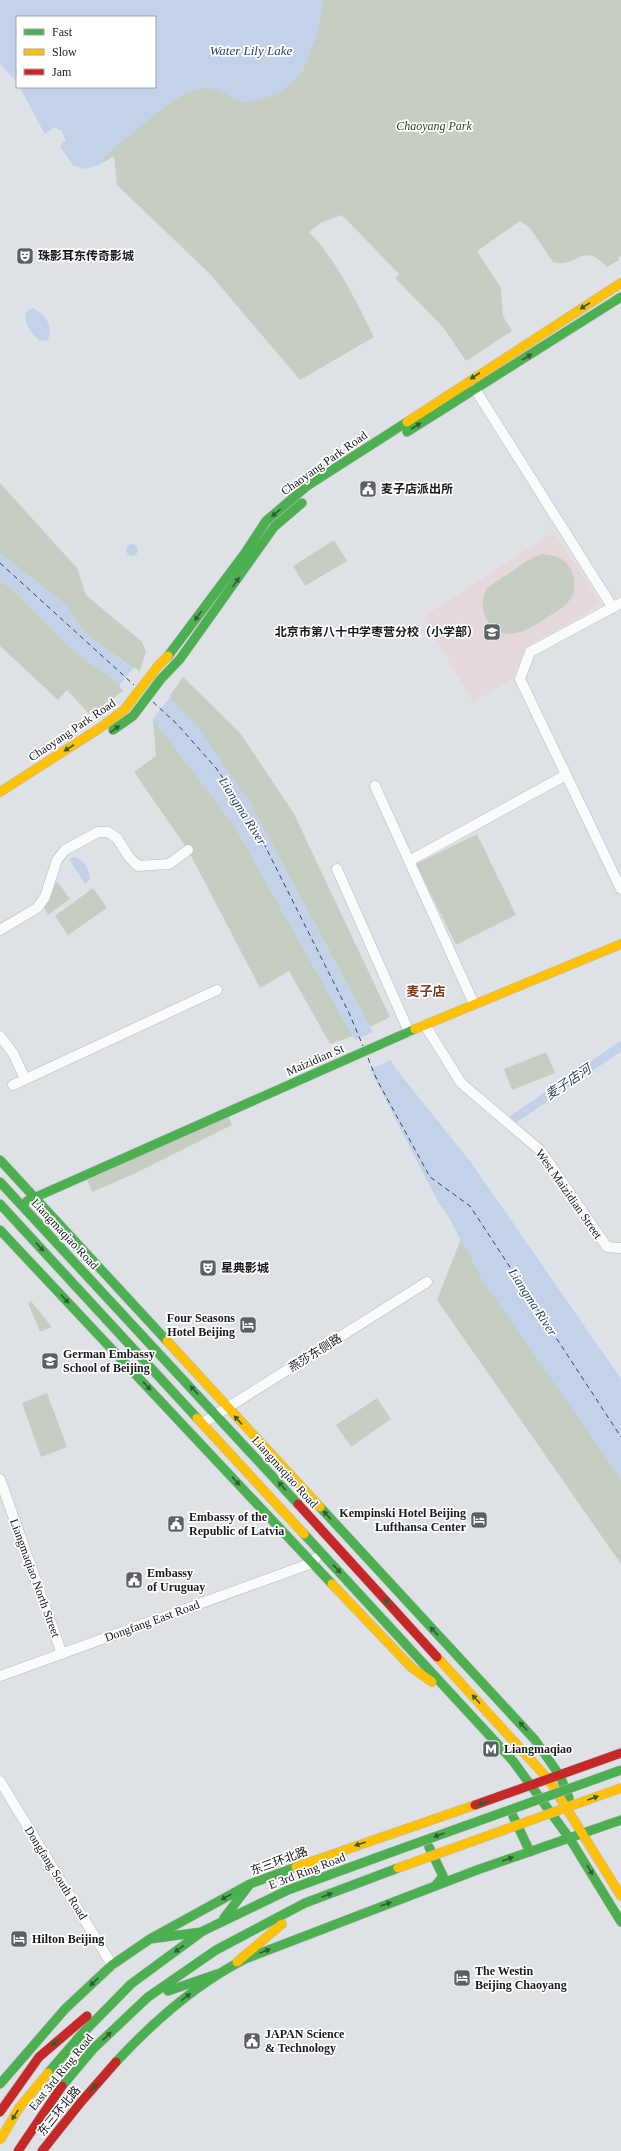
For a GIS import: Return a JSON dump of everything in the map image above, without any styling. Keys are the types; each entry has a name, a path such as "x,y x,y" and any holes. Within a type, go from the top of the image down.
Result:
{"main road":[{"name":"Chaoyang Park Road","path":"0,792 100,728 124,710 153,673 172,653 245,553 266,521 307,486 620,286"},
{"name":"Chaoyang Park Road","path":"0,803 133,716 161,679 180,658 274,527 313,493 621,298"},
{"name":"Maizidian St","path":"1,1206 20,1204 35,1198 390,1040 621,944"},
{"path":"0,1160 535,1740 560,1776 560,1788 621,1896"},
{"name":"Liangmaqiao Road","path":"0,1182 217,1415 549,1780 560,1788"},
{"path":"0,1225 14,1219 20,1204"},
{"path":"1,1206 203,1423 457,1700 541,1795 570,1837 621,1922"},
{"path":"0,1230 412,1668 457,1700"},
{"name":"东三环北路","path":"0,2084 65,2009 112,1965 150,1939 250,1884 533,1786 621,1753"},
{"path":"541,1795 621,1765"},
{"name":"E 3rd Ring Road","path":"48,2073 80,2036 131,1984 203,1931 288,1890 621,1770"},
{"path":"148,1997 216,1950 305,1903 621,1788"},
{"path":"504,1796 530,1852"},
{"name":"东三环北路","path":"42,2151 73,2110 140,2036 173,2006 236,1962 435,1886 621,1820"},
{"path":"407,1829 422,1832 442,1876 435,1886"},
{"path":"222,1921 250,1884"},
{"path":"236,1962 305,1903"},
{"path":"150,1939 203,1931"},
{"path":"148,1997 217,1974"},
{"path":"0,2112 39,2057 79,2021 131,1984"},
{"name":"East 3rd Ring Road","path":"18,2151 62,2086 93,2049 148,1997"},
{"name":"East 3rd Ring Road","path":"0,2140 20,2108 48,2073"},
{"path":"0,2136 25,2151"}],"street":[{"path":"476,389 617,605 530,652 520,679 621,889"},
{"path":"409,861 566,775"},
{"path":"375,786 474,1004"},
{"path":"0,930 37,908 45,897 57,860 65,850 98,832 108,832 117,838 129,857 138,866 169,864 188,850"},
{"path":"337,870 409,1032"},
{"path":"13,1084 217,990"},
{"name":"West Maizidian Street","path":"425,1025 461,1083 541,1150 607,1247 621,1248"},
{"path":"0,1036 13,1053 25,1079"},
{"name":"燕莎东侧路","path":"203,1423 427,1282"},
{"name":"Liangmaqiao North Street","path":"0,1479 62,1654"},
{"name":"Dongfang East Road","path":"0,1676 312,1563 322,1553"},
{"name":"Dongfang South Road","path":"0,1781 112,1965"}],"shaded area":[{"name":"北京市第八十中学枣营分校（小学部）","path":"554,532 601,604 525,648 511,680 473,702 423,617"}],"green space":[{"name":"Chaoyang Park","path":"0,0 621,0 621,256 618,258 619,260 607,267 598,259 585,255 568,262 553,262 530,228 520,221 477,251 501,288 503,316 512,331 466,361 443,327 395,278 399,274 342,215 322,222 309,232 337,268 374,337 300,380 210,274 117,185 114,156 95,166 85,167 73,165 60,146 66,140 62,131 54,127 45,134 21,88 156,88 156,16 16,16 16,81 13,77"},
{"path":"0,483 77,568 86,595 142,642 146,652 139,673 85,633 67,606 0,553"},
{"path":"334,540 347,561 305,586 293,566"},
{"path":"542,554 563,560 573,574 574,591 569,601 564,606 532,627 518,633 510,634 496,630 486,619 483,611 483,602 487,588 530,559"},
{"path":"0,581 14,590 70,648 126,689 90,715 67,690 58,700 0,646"},
{"path":"183,677 240,733 293,812 390,1017 370,1027 250,803 169,697"},
{"path":"153,719 234,825 353,1036 330,1044 289,971 260,988 188,850 134,772 156,756"},
{"path":"477,834 516,915 456,945 416,864"},
{"path":"57,881 70,899 48,915 44,907"},
{"path":"93,888 107,908 68,935 55,916"},
{"path":"546,1052 555,1073 512,1090 504,1069"},
{"path":"227,1113 232,1125 136,1173 92,1192 87,1180"},
{"path":"462,1236 505,1310 621,1479 621,1564 437,1300"},
{"path":"31,1301 52,1327 40,1332 28,1303"},
{"path":"47,1393 67,1447 41,1457 22,1403"},
{"path":"377,1398 391,1419 351,1447 336,1425"}],"water":[{"name":"Water Lily Lake","path":"0,0 323,0 318,33 303,71 279,94 244,103 233,99 220,90 204,88 184,94 159,111 106,155 100,165 85,169 73,165 60,146 66,140 62,131 54,127 45,134 21,88 156,88 156,16 16,16 16,81 0,64"},
{"path":"32,308 37,310 45,317 49,325 50,330 48,340 40,341 31,332 27,325 25,313"},
{"path":"130,544 134,544 138,550 134,556 130,556 126,552 126,548"},
{"name":"Liangma River","path":"0,553 67,606 85,633 168,696 196,724 250,803 370,1027 396,1069 470,1161 621,1379 621,1479 483,1281 448,1216 438,1202 353,1036 234,825 153,719 126,689 70,648 14,590 0,581"},
{"path":"75,857 84,863 89,872 90,879 85,884 69,859"}],"pier":[{"path":"134,667 171,696 152,720 119,686"},
{"path":"375,1031 393,1059 368,1070 353,1041"}],"waterway":[{"name":"麦子店河","path":"515,1118 621,1046"}],"ferry route":[{"path":"0,563 134,685"},
{"path":"153,702 177,724 216,768 253,822 349,1013 363,1046"},
{"path":"368,1058 377,1080 430,1177 470,1206 621,1437"}],"traffic: fast":[{"path":"407,432 621,297"},
{"path":"168,656 245,553 266,521 307,486 407,422"},
{"path":"113,730 133,716 161,679 180,659 274,527 302,503"},
{"path":"27,1201 415,1029"},
{"path":"0,1160 167,1341"},
{"path":"0,1182 298,1504"},
{"path":"0,1204 197,1418"},
{"path":"0,1230 332,1584"},
{"path":"320,1507 535,1740 560,1776 569,1798"},
{"path":"304,1534 513,1761 570,1839 621,1922"},
{"path":"392,1852 621,1770"},
{"path":"513,1816 530,1852"},
{"path":"116,2062 160,2018 192,1992 209,1980 245,1959 477,1870 621,1820"},
{"path":"429,1847 443,1876 435,1886"},
{"path":"48,2073 80,2036 131,1984 203,1931 288,1890 392,1852"},
{"path":"0,2084 65,2009 112,1965 150,1939 250,1884 296,1867"},
{"path":"62,2086 93,2049 148,1997 216,1950 305,1903 398,1868"},
{"path":"224,1918 250,1884"},
{"path":"150,1939 201,1932"},
{"path":"168,1991 217,1974"}],"traffic: slow":[{"path":"407,422 621,283"},
{"path":"0,792 100,728 124,710 158,666 168,656"},
{"path":"415,1029 621,944"},
{"path":"167,1341 320,1507"},
{"path":"197,1418 304,1534"},
{"path":"332,1584 412,1668 432,1682"},
{"path":"437,1657 549,1780 621,1896"},
{"path":"398,1868 621,1788"},
{"path":"296,1867 475,1805"},
{"path":"237,1962 282,1924"},
{"path":"0,2140 19,2108 48,2073"}],"traffic: jam":[{"path":"298,1504 437,1657"},
{"path":"475,1805 621,1753"},
{"path":"0,2112 39,2057 87,2016"},
{"path":"42,2151 81,2102 116,2062"},
{"path":"18,2151 62,2086"}],"place":[{"name":"珠影耳东传奇影城","path":"25,256"},
{"name":"麦子店派出所","path":"368,489"},
{"name":"北京市第八十中学枣营分校（小学部）","path":"492,632"},
{"name":"星典影城","path":"208,1268"},
{"name":"Four Seasons Hotel Beijing","path":"248,1325"},
{"name":"German Embassy School of Beijing","path":"50,1361"},
{"name":"Kempinski Hotel Beijing Lufthansa Center","path":"479,1520"},
{"name":"Embassy of the Republic of Latvia","path":"176,1524"},
{"name":"Embassy of Uruguay","path":"134,1580"},
{"name":"Liangmaqiao","path":"491,1749"},
{"name":"Hilton Beijing","path":"19,1939"},
{"name":"The Westin Beijing Chaoyang","path":"462,1978"},
{"name":"JAPAN Science & Technology","path":"252,2041"}],"district":[{"name":"麦子店","path":"426,991"}]}
